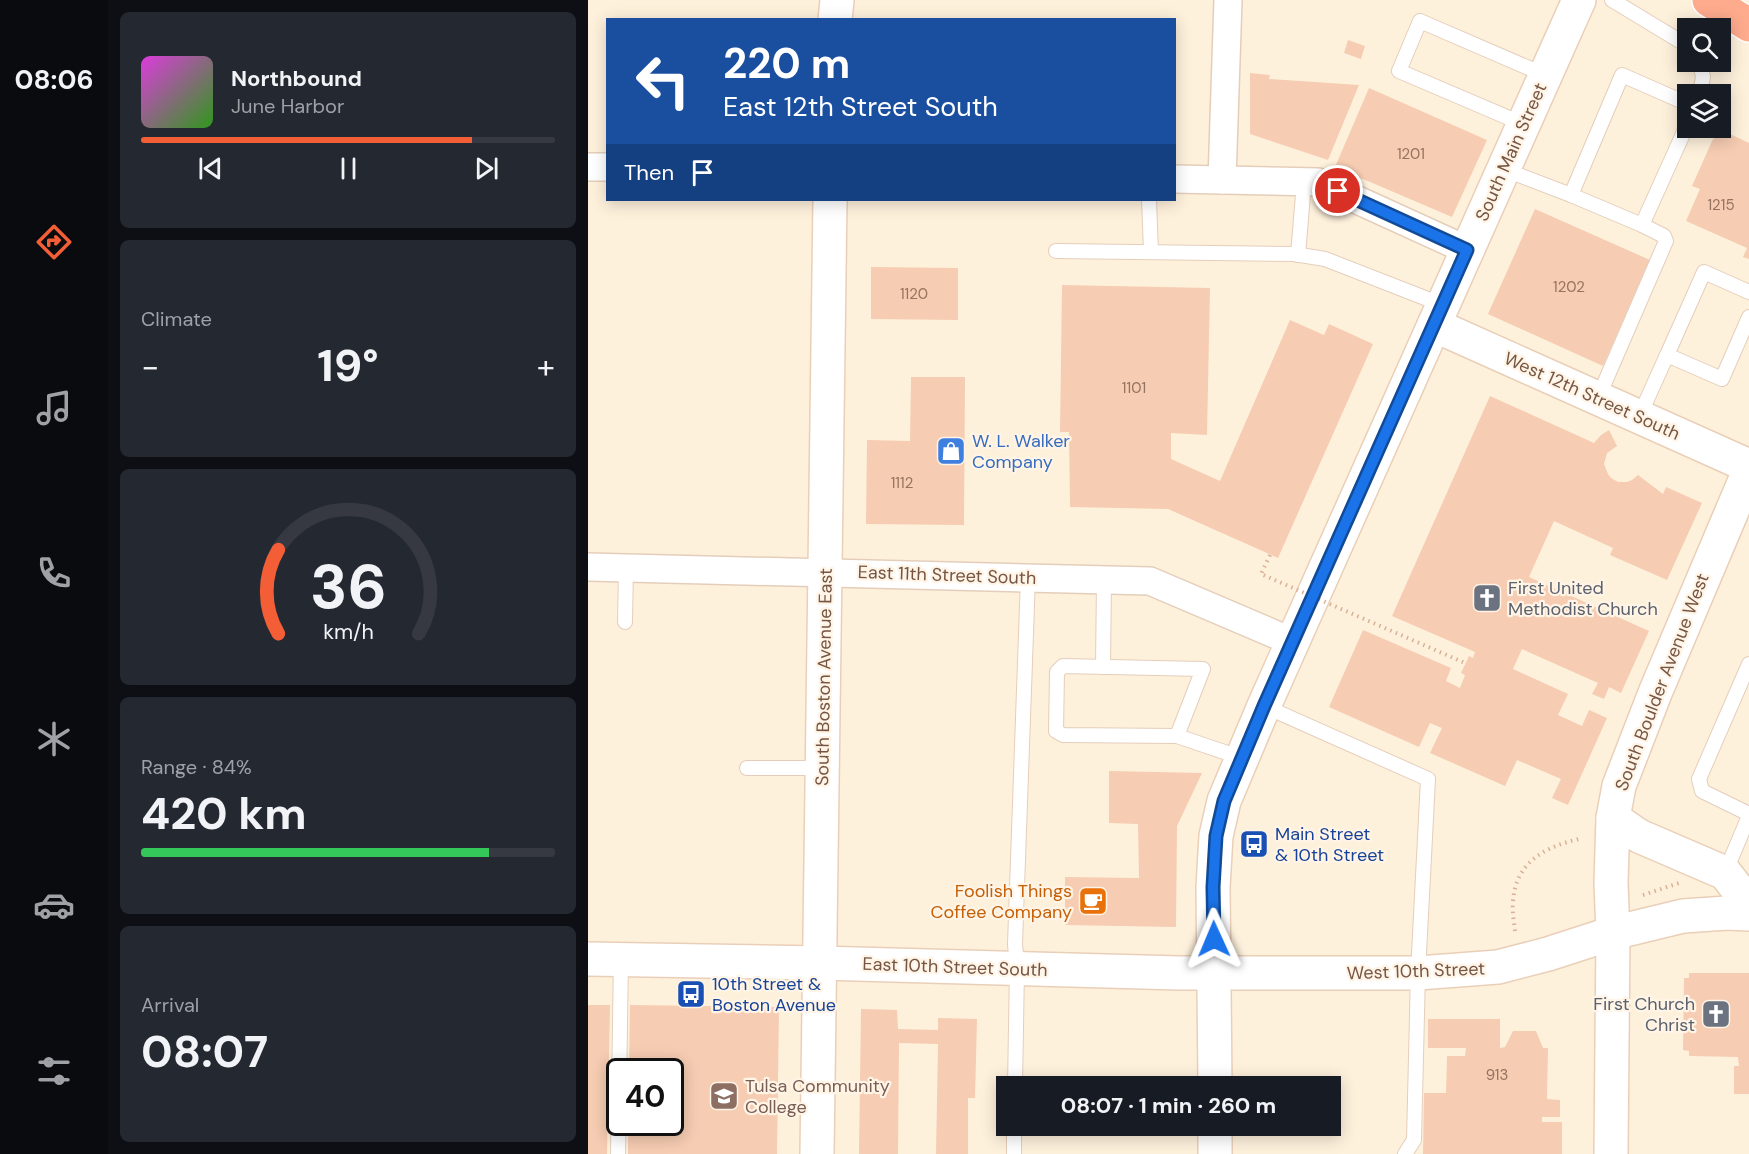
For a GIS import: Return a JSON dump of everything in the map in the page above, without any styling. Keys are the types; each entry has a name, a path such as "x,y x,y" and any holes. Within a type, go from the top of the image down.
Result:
{"highway":[{"path":"1709,0 1749,25"}],"street":[{"path":"835,18 837,0"},
{"path":"1222,180 1228,0"},
{"name":"South Main Street","path":"1215,1076 1213,887 1216,836 1224,801 1264,706 1579,0"},
{"path":"588,167 606,167"},
{"path":"1176,179 1318,182 1467,250"},
{"name":"South Boston Avenue East","path":"818,1154 830,201"},
{"name":"West 12th Street South","path":"1439,315 1598,398 1749,466"},
{"name":"South Boulder Avenue West","path":"1611,1154 1626,930 1611,883 1614,818 1619,786 1655,693 1749,471"},
{"name":"East 11th Street South","path":"588,567 1150,580 1293,642"},
{"path":"1614,818 1639,836 1725,873 1749,903"},
{"name":"West 10th Street","path":"1214,973 1418,974 1498,967 1683,916 1749,914"},
{"name":"East 10th Street South","path":"588,959 1214,973"},
{"path":"1215,1136 1215,1154"}],"lane":[{"path":"1612,0 1677,39"},
{"path":"1523,124 1399,71 1420,21 1545,75"},
{"path":"1571,195 1622,75 1677,99"},
{"path":"1642,225 1681,138"},
{"path":"1503,169 1571,195 1664,236 1666,241 1598,398"},
{"path":"1298,255 1304,182"},
{"path":"1149,201 1150,252"},
{"path":"1056,251 1298,255 1325,259 1439,315"},
{"path":"1639,417 1704,272 1749,292"},
{"path":"1667,355 1722,379 1749,317"},
{"path":"626,567 626,622"},
{"path":"1015,1076 1016,944 1028,577"},
{"path":"1103,667 1104,580"},
{"path":"1725,873 1749,815 1702,791 1699,779 1749,664"},
{"path":"1177,736 1203,669 1063,666 1057,672 1056,731 1063,735 1177,736 1242,758"},
{"path":"1264,706 1428,779 1418,974 1414,1154"},
{"path":"747,768 822,768"},
{"path":"618,1154 621,960"},
{"path":"1014,1136 1014,1154"},
{"path":"1405,1154 1414,1140"}],"path":[{"path":"1270,555 1261,574 1465,663"},
{"path":"1515,931 1513,899 1526,867 1548,848 1579,839"},
{"path":"1626,930 1640,885"}],"building":[{"path":"1348,40 1365,46 1361,59 1344,53"},
{"path":"1250,73 1270,75 1269,79 1359,85 1328,160 1250,134"},
{"path":"1369,88 1487,140 1452,217 1335,167"},
{"path":"1731,134 1749,143 1749,259 1743,257 1747,248 1686,221 1700,189 1692,186 1713,139 1731,138"},
{"path":"1535,209 1650,260 1603,366 1488,314"},
{"path":"871,267 958,268 958,320 871,319"},
{"path":"1062,285 1210,288 1207,435 1171,433 1171,459 1220,481 1290,320 1324,335 1329,324 1373,344 1278,558 1168,509 1070,507 1069,432 1060,432"},
{"path":"911,377 965,377 964,525 866,524 867,440 910,441"},
{"name":"First United Methodist Church","path":"1490,396 1594,443 1609,430 1617,446 1607,453 1604,464 1611,478 1618,482 1627,482 1638,475 1663,494 1666,487 1702,503 1667,580 1610,555 1613,548 1554,521 1529,577 1649,631 1621,693 1609,687 1604,699 1592,694 1598,683 1522,649 1513,669 1568,694 1558,715 1582,726 1589,710 1607,718 1568,805 1552,798 1561,779 1517,760 1505,786 1430,753 1442,728 1430,723 1419,747 1329,707 1363,630 1451,668 1446,681 1460,688 1465,675 1461,673 1469,656 1473,658 1475,652 1392,616"},
{"path":"1109,771 1202,773 1177,826 1176,927 1065,925 1065,877 1139,878 1138,824 1109,823"},
{"name":"First Church Christ","path":"1689,973 1749,973 1749,1094 1734,1094 1734,1066 1739,1066 1738,1057 1689,1056 1689,1051 1683,1050 1684,978 1689,978"},
{"path":"588,1005 610,1005 609,1058 606,1058 607,1154 588,1154"},
{"name":"Tulsa Community College","path":"630,1005 779,1007 777,1154 628,1154 628,1136 684,1136 684,1058 629,1058"},
{"path":"861,1009 897,1010 898,1029 938,1030 938,1018 977,1019 975,1098 968,1098 968,1154 936,1154 938,1044 899,1043 898,1154 859,1154"},
{"path":"1428,1019 1500,1019 1500,1048 1505,1047 1513,1031 1536,1031 1543,1048 1548,1048 1547,1099 1560,1100 1560,1117 1542,1117 1542,1122 1562,1122 1562,1154 1423,1154 1424,1093 1446,1093 1447,1056 1465,1056 1466,1048 1428,1048"}],"place":[{"name":"W. L. Walker Company","path":"951,451"},
{"name":"First United Methodist Church","path":"1487,598"},
{"name":"Main Street & 10th Street","path":"1254,844"},
{"name":"Foolish Things Coffee Company","path":"1093,901"},
{"name":"10th Street & Boston Avenue","path":"691,994"},
{"name":"First Church Christ","path":"1716,1014"},
{"name":"Tulsa Community College","path":"724,1096"}],"route":[{"path":"1214,939 1213,887 1216,836 1224,801 1467,250 1338,191"}]}
